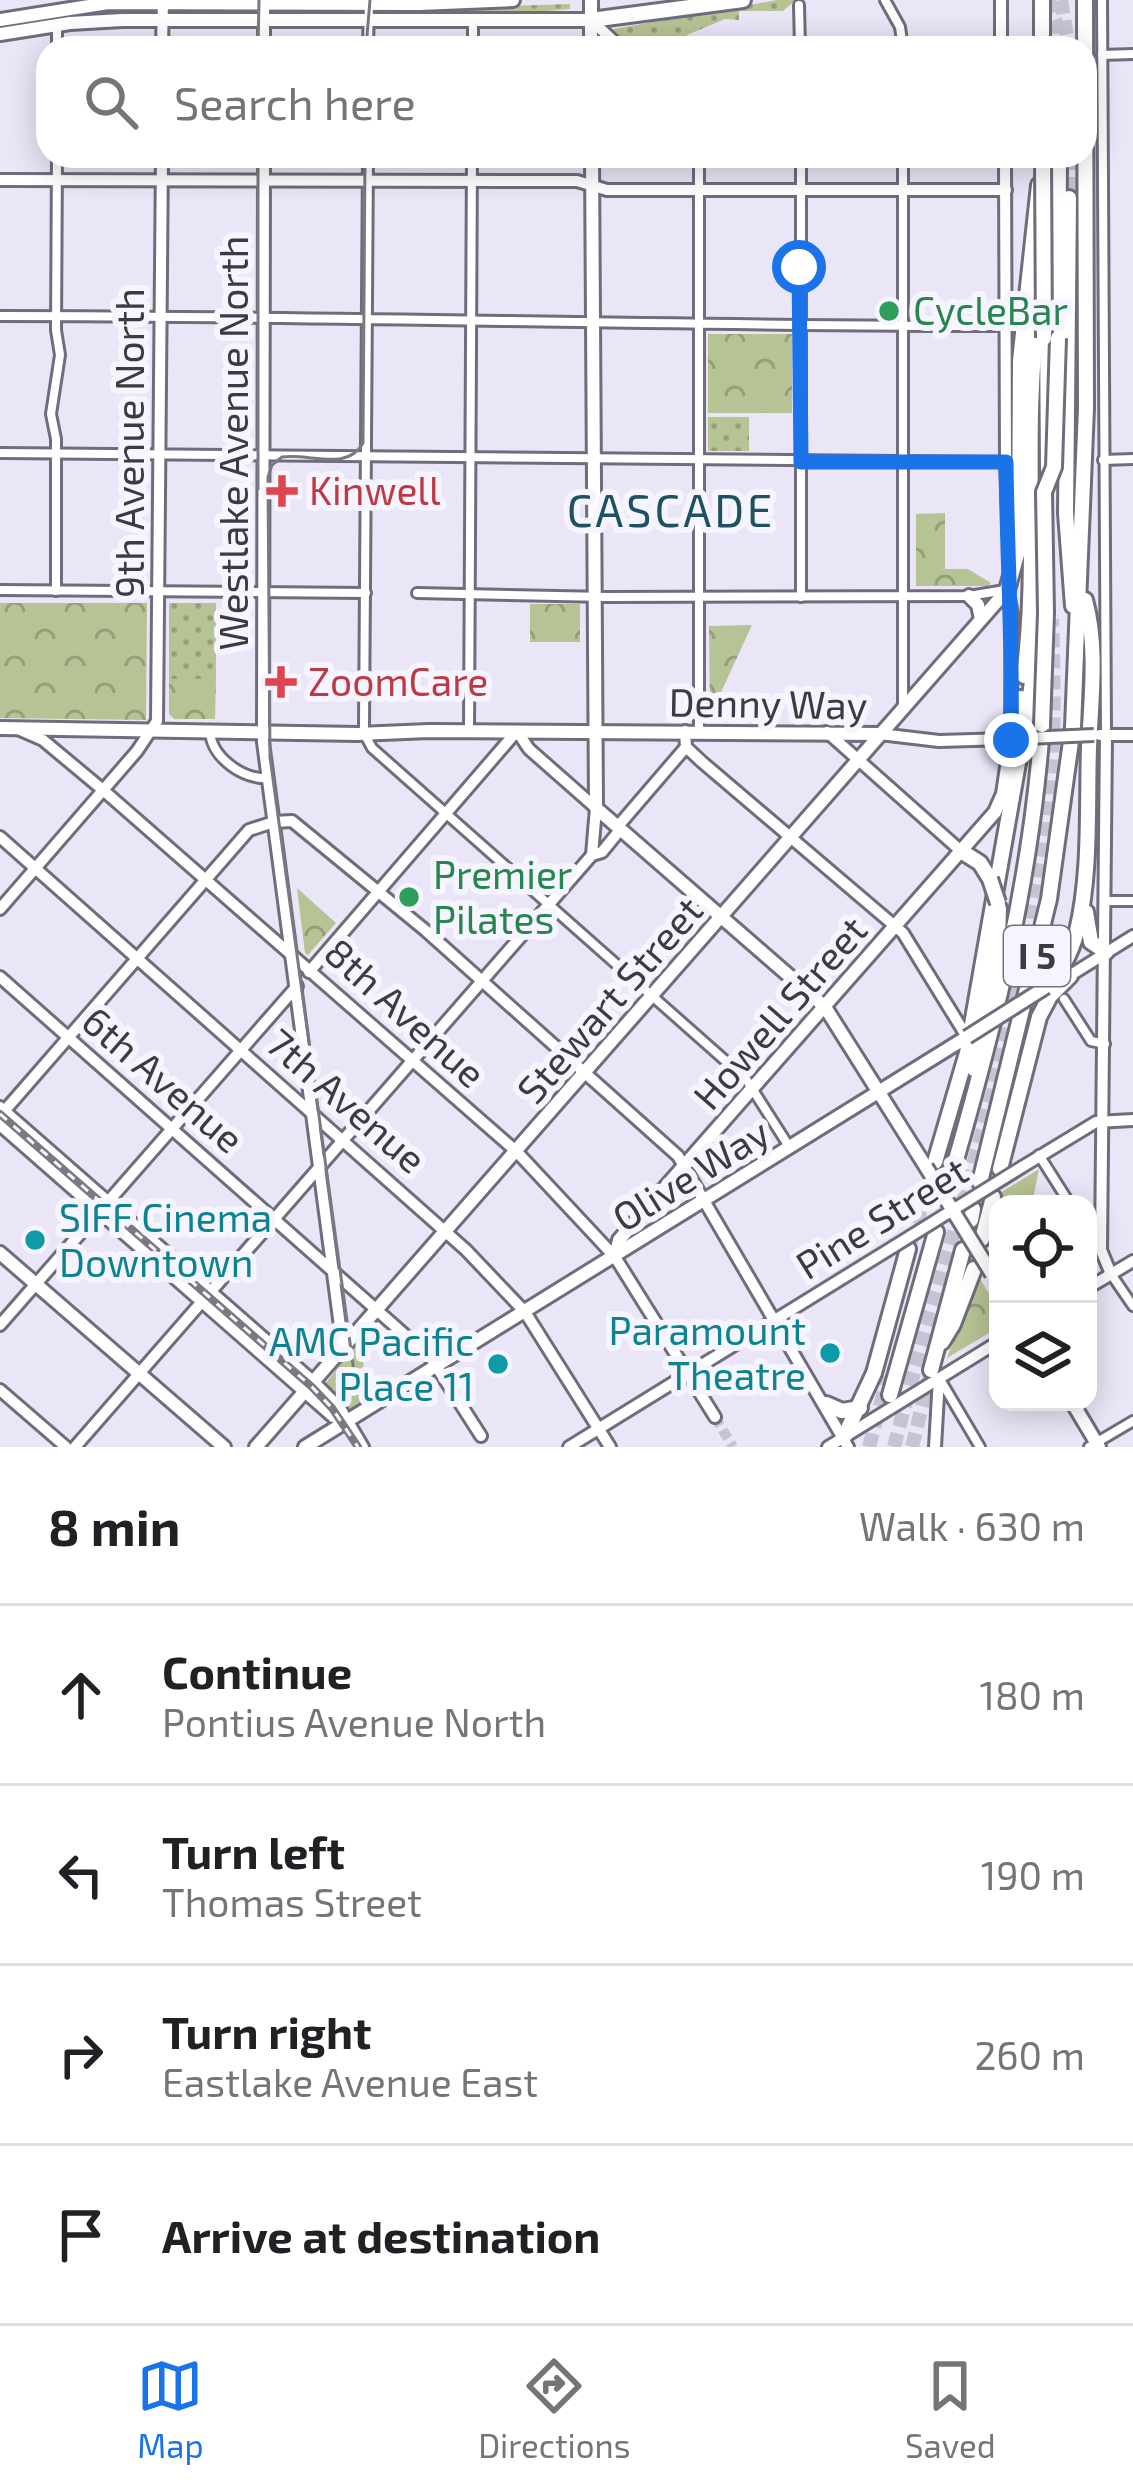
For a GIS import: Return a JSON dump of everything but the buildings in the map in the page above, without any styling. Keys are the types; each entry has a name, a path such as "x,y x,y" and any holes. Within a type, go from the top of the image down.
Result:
{"highway":[{"path":"648,15 696,0"},
{"path":"591,20 743,0"},
{"path":"1044,0 1044,36"},
{"name":"I 5","path":"1085,0 1085,36"},
{"path":"1007,590 1020,538 1022,339 1043,168"},
{"path":"1044,168 1052,619"},
{"name":"I 5","path":"949,1184 1011,956 1038,774 1046,657 1044,168"},
{"path":"1061,168 1066,519 1078,659"},
{"name":"I 5","path":"980,1182 1049,898 1068,773 1081,584 1085,168"},
{"path":"1045,492 1054,467 1064,194"},
{"path":"1002,740 1025,669 1031,385 1046,262"},
{"path":"1007,590 1021,574 1031,542"},
{"path":"935,1162 967,1053 1031,689 1049,547"},
{"path":"1046,987 1071,949 1083,891 1092,623 1081,584"},
{"path":"962,851 980,863 998,903 996,952 972,1078 974,1097"},
{"path":"1083,891 1091,941 1106,952"},
{"path":"1000,1169 1039,1017 1048,999 1070,976"},
{"path":"982,1238 989,1212"},
{"path":"890,1395 936,1232"},
{"path":"846,1442 874,1373 900,1248"},
{"path":"935,1374 936,1351 963,1250"},
{"path":"936,1351 953,1324 974,1268"},
{"path":"888,1377 902,1352"},
{"path":"826,1404 842,1411 860,1408"}],"main road":[{"path":"0,20 84,4 513,0"},
{"path":"591,0 592,36"},
{"path":"1001,0 1001,36"},
{"path":"162,36 163,1"},
{"path":"265,2 265,36"},
{"path":"0,34 57,24 163,21 591,20 608,36"},
{"name":"9th Avenue North","path":"153,729 157,719 162,168"},
{"name":"Westlake Avenue North","path":"264,168 262,730 343,1349"},
{"path":"592,168 596,731 614,823 602,851 592,855"},
{"path":"1002,740 1012,614 1007,590 1005,168"},
{"path":"0,180 577,182 607,190 1006,190"},
{"name":"Stewart Street","path":"256,1447 1007,590"},
{"path":"969,596 978,605 981,619"},
{"name":"Denny Way","path":"17,728 30,724 115,729"},
{"name":"Denny Way","path":"0,728 50,732 827,732 939,742 1133,735"},
{"name":"8th Avenue","path":"17,728 103,790 517,1152 615,1257 715,1417"},
{"path":"0,909 153,729"},
{"path":"0,1324 518,731 529,749 825,1007 989,1268"},
{"path":"50,732 55,751"},
{"path":"0,1390 70,1447 415,1061 592,855 614,823 686,747 692,732"},
{"path":"827,732 962,851"},
{"path":"1100,735 1107,901 1102,1243 1103,1262 1111,1274"},
{"name":"Howell Street","path":"615,1257 619,1240 995,812 1003,794 1002,740"},
{"path":"686,747 904,934 961,1036"},
{"path":"363,1447 345,1421 333,1417 310,1387 1,1115 251,828 274,822 292,821 678,1156 846,1442"},
{"name":"7th Avenue","path":"0,837 447,1231 525,1312 610,1447"},
{"name":"Olive Way","path":"305,1447 880,1093 961,1036 1133,936"},
{"name":"6th Avenue","path":"0,977 436,1365 484,1441"},
{"path":"1105,1120 1133,1120"},
{"name":"Pine Street","path":"569,1447 900,1248 1090,1124 1105,1120"},
{"path":"0,1253 224,1447"},
{"path":"1097,1283 1133,1261"},
{"path":"828,1447 846,1442 935,1374 989,1347"},
{"path":"935,1374 935,1447"},
{"path":"1077,1411 1095,1445"}],"street":[{"path":"885,0 901,36"},
{"path":"1100,735 1102,0"},
{"path":"368,36 369,2"},
{"path":"799,5 800,36"},
{"path":"473,21 473,36"},
{"path":"57,24 57,36"},
{"path":"1102,55 1133,54"},
{"path":"56,590 56,454 51,414 60,355 58,168"},
{"path":"368,168 364,730 372,748 754,1090 790,1148"},
{"path":"470,731 472,168"},
{"path":"692,732 699,598 699,168"},
{"path":"801,168 801,597"},
{"path":"903,168 903,708"},
{"path":"0,316 1006,326"},
{"path":"0,453 1006,462"},
{"path":"1102,460 1133,459"},
{"path":"0,590 366,593"},
{"path":"417,592 699,598 969,596 1007,590"},
{"path":"210,730 213,748 245,776 268,778"},
{"path":"1107,901 1133,901"},
{"path":"1064,999 1091,1041 1106,1044"},
{"path":"1040,1155 1064,1195"},
{"path":"1097,1239 1102,1243"},
{"path":"1111,1274 1133,1306"},
{"path":"935,1374 980,1447"},
{"path":"1095,1445 1133,1421"}],"green space":[{"path":"796,0 783,11 739,11 739,20 725,19 687,36 610,36 614,29"},
{"path":"570,4 570,9 488,16 378,17 378,10"},
{"path":"708,334 792,334 792,413 708,413"},
{"path":"708,417 749,417 749,451 708,451"},
{"path":"945,513 945,569 968,569 991,583 988,586 916,586 916,514"},
{"path":"0,603 147,603 146,720 0,718"},
{"path":"169,603 216,603 216,679 169,679"},
{"path":"530,604 580,604 580,642 530,642"},
{"path":"752,625 710,716 709,626"},
{"path":"169,679 216,679 215,719 174,719 169,714"},
{"path":"297,888 336,923 308,955 305,953"},
{"path":"1039,1169 1034,1195 1000,1193"},
{"path":"977,1274 989,1293 989,1333 947,1358"},
{"path":"361,1340 366,1389 384,1390 350,1409 325,1384 349,1353 358,1394 352,1350"}],"tunnel":[{"path":"1048,0 1057,36"},
{"path":"1061,0 1067,36"},
{"path":"1069,168 1069,198"},
{"path":"894,1447 995,1085 1029,938 1049,803 1052,619"},
{"path":"910,1244 934,1168"},
{"path":"912,1447 931,1370"},
{"path":"869,1447 888,1377"},
{"path":"715,1417 733,1447"}],"tram line":[{"path":"258,36 259,0"},
{"path":"367,36 370,0"},
{"path":"258,168 258,489"},
{"path":"357,1394 270,757 268,477 272,465 282,457 338,459 356,452 363,443 365,168"}],"railway":[{"path":"0,1114 312,1387 358,1447"}],"place":[{"name":"CycleBar","path":"889,311"},
{"name":"Kinwell","path":"282,491"},
{"name":"ZoomCare","path":"281,682"},
{"name":"Premier Pilates","path":"409,897"},
{"name":"SIFF Cinema Downtown","path":"35,1240"},
{"name":"Paramount Theatre","path":"830,1353"},
{"name":"AMC Pacific Place 11","path":"498,1364"}],"district":[{"name":"CASCADE","path":"671,511"}],"route":[{"path":"799,267 801,462 1006,462 1011,740"}]}
